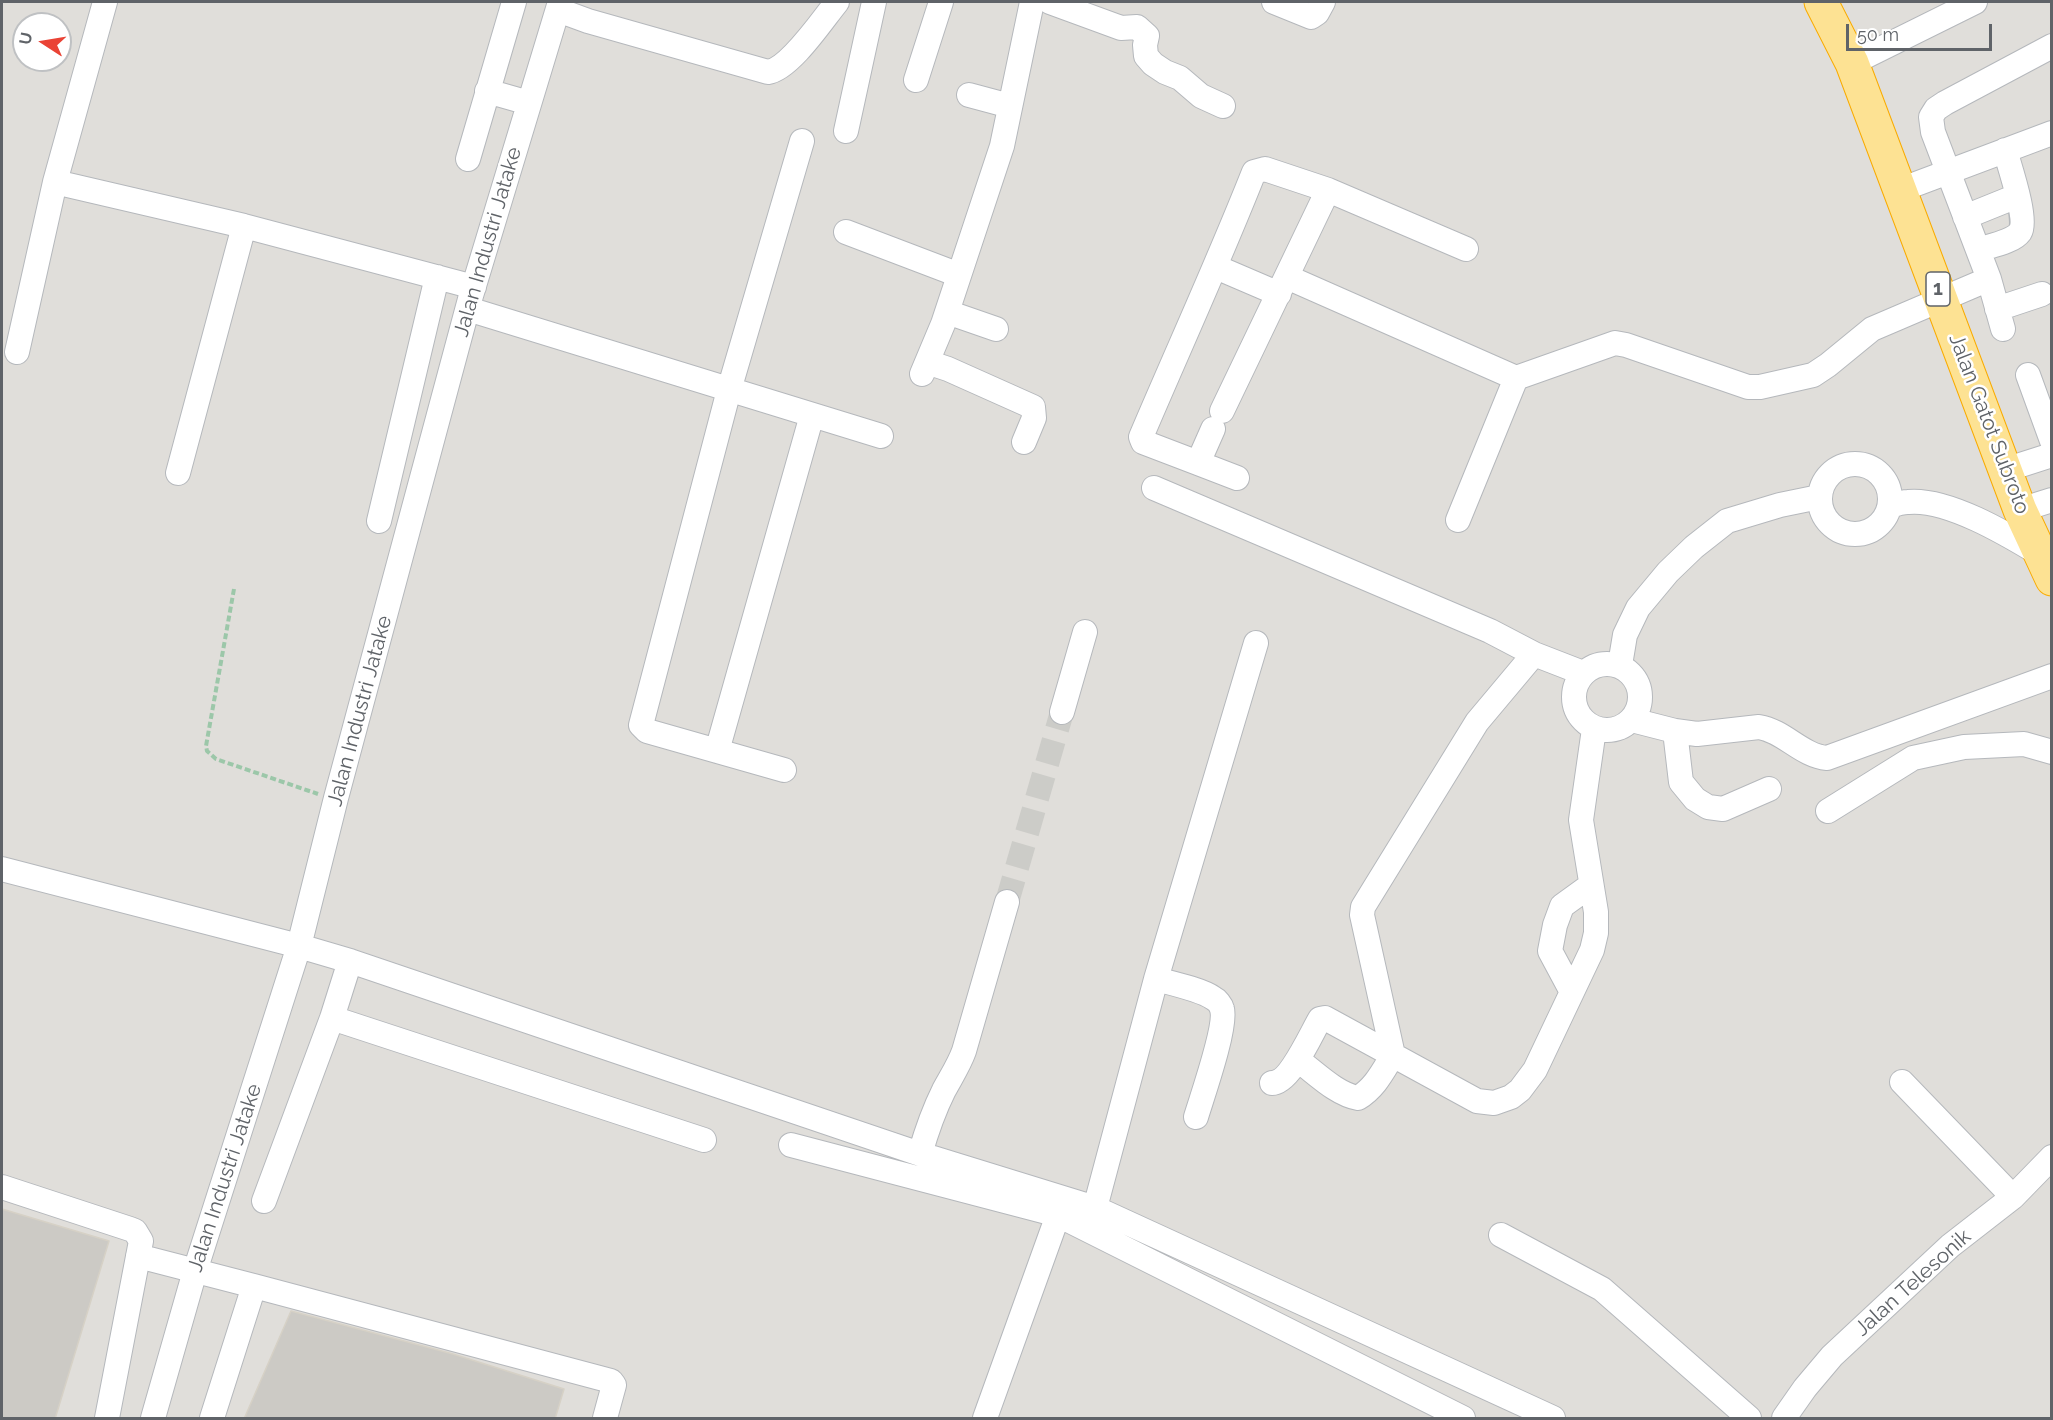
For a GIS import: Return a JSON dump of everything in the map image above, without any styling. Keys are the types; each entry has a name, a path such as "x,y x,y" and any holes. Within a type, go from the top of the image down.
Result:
{"highway":[{"name":"Jalan Gatot Subroto","path":"1821,2 1852,63 2020,510 2048,561"}],"street":[{"path":"17,352 55,182 105,2"},
{"path":"468,159 514,2"},
{"path":"559,6 591,11 768,72 778,70 788,62 837,2"},
{"path":"846,131 874,2"},
{"path":"916,80 941,2"},
{"path":"1024,442 1034,418 1033,407 948,369 925,368 1002,146 1032,2"},
{"path":"1050,2 1121,28 1137,27 1147,36 1146,56 1153,64 1180,78 1201,96 1222,106"},
{"path":"1274,2 1311,17 1317,13 1323,2"},
{"path":"1852,63 1975,2"},
{"name":"Jalan Industri Jatake","path":"153,1419 195,1271 299,946 336,798 471,298 559,6"},
{"path":"2042,294 2000,319 1989,279 1933,132 1931,117 1936,110 1986,80 2052,46"},
{"path":"488,91 530,103"},
{"path":"969,95 1010,106"},
{"path":"1900,190 2052,133"},
{"path":"784,770 647,731 641,725 729,390 802,141"},
{"path":"1978,250 2019,234 2022,227 2017,196 2005,150"},
{"path":"1237,478 1143,442 1141,437 1174,356 1216,267 1254,172 1265,169 1328,190 1466,249"},
{"path":"55,182 244,225 437,277 471,298 729,390 881,436"},
{"path":"1198,463 1328,190"},
{"path":"1965,217 2017,196"},
{"path":"178,473 244,225"},
{"path":"846,232 959,275"},
{"path":"1216,267 1283,286 1516,378 1615,343 1748,387 1760,387 1813,375 1828,366 1872,329 1989,279"},
{"path":"379,521 437,277"},
{"path":"946,312 996,329"},
{"path":"2028,375 2052,441"},
{"path":"1458,520 1516,378"},
{"path":"717,751 812,415"},
{"path":"2005,470 2052,455"},
{"path":"1859,463 1877,470 1883,478 1888,486 1890,506 1882,522 1868,532 1851,535 1834,528 1822,515 1819,497 1825,479 1840,466 1859,463"},
{"path":"1154,488 1490,631 1534,654 1582,673"},
{"path":"1620,665 1625,635 1638,608 1668,572 1694,547 1726,521 1780,505 1819,497"},
{"path":"2020,510 2052,500"},
{"path":"1890,506 1909,501 1929,503 1952,510 1996,528 2048,561"},
{"path":"1062,712 1084,632"},
{"path":"1095,1208 1156,979 1256,643"},
{"path":"1298,1060 1334,1087 1350,1097 1358,1098 1376,1082 1393,1055 1362,915 1363,907 1477,722 1534,654"},
{"path":"1606,663 1620,665 1630,673 1638,683 1640,696 1638,709 1632,720 1621,728 1607,731 1594,729 1577,714 1573,693 1582,673 1593,666 1606,663"},
{"path":"1632,720 1697,734 1751,728 1769,729 1815,755 1827,758 2052,676"},
{"path":"1272,1083 1281,1081 1298,1060 1322,1018 1328,1019 1478,1101 1494,1103 1511,1097 1520,1090 1535,1070 1592,950 1596,933 1581,820 1594,729"},
{"path":"1675,731 1681,782 1695,799 1708,807 1723,809 1769,789"},
{"path":"1828,811 1913,758 1964,747 2024,744 2052,752"},
{"path":"2,869 350,961 920,1154 1095,1208 1552,1419"},
{"path":"1572,992 1550,951 1555,925 1562,906 1591,885"},
{"path":"920,1154 943,1092 959,1065 964,1051 1007,902"},
{"path":"264,1201 332,1018 350,961"},
{"path":"1156,979 1208,995 1218,1002 1222,1009 1215,1056 1196,1117"},
{"path":"332,1018 704,1140"},
{"path":"1902,1082 2013,1197"},
{"path":"791,1145 1058,1215 1463,1419"},
{"name":"Jalan Telesonik","path":"1784,1419 1805,1388 1832,1356 1950,1246 2013,1197 2052,1157"},
{"path":"2,1187 135,1231 141,1241 107,1419"},
{"path":"985,1419 1058,1215"},
{"path":"1501,1235 1602,1289 1749,1419"},
{"path":"138,1256 611,1381 614,1385 614,1392 605,1419"},
{"path":"212,1419 254,1286"}],"path":[{"path":"234,589 206,746 207,751 216,759 336,798"}],"shaded area":[{"path":"2,2 2051,2 2051,1418 2,1418"}],"building":[{"path":"2,1209 109,1241 55,1419 2,1419"},
{"path":"291,1311 453,1354 564,1389 555,1419 244,1419"}],"tunnel":[{"path":"1007,902 1062,712"}]}
